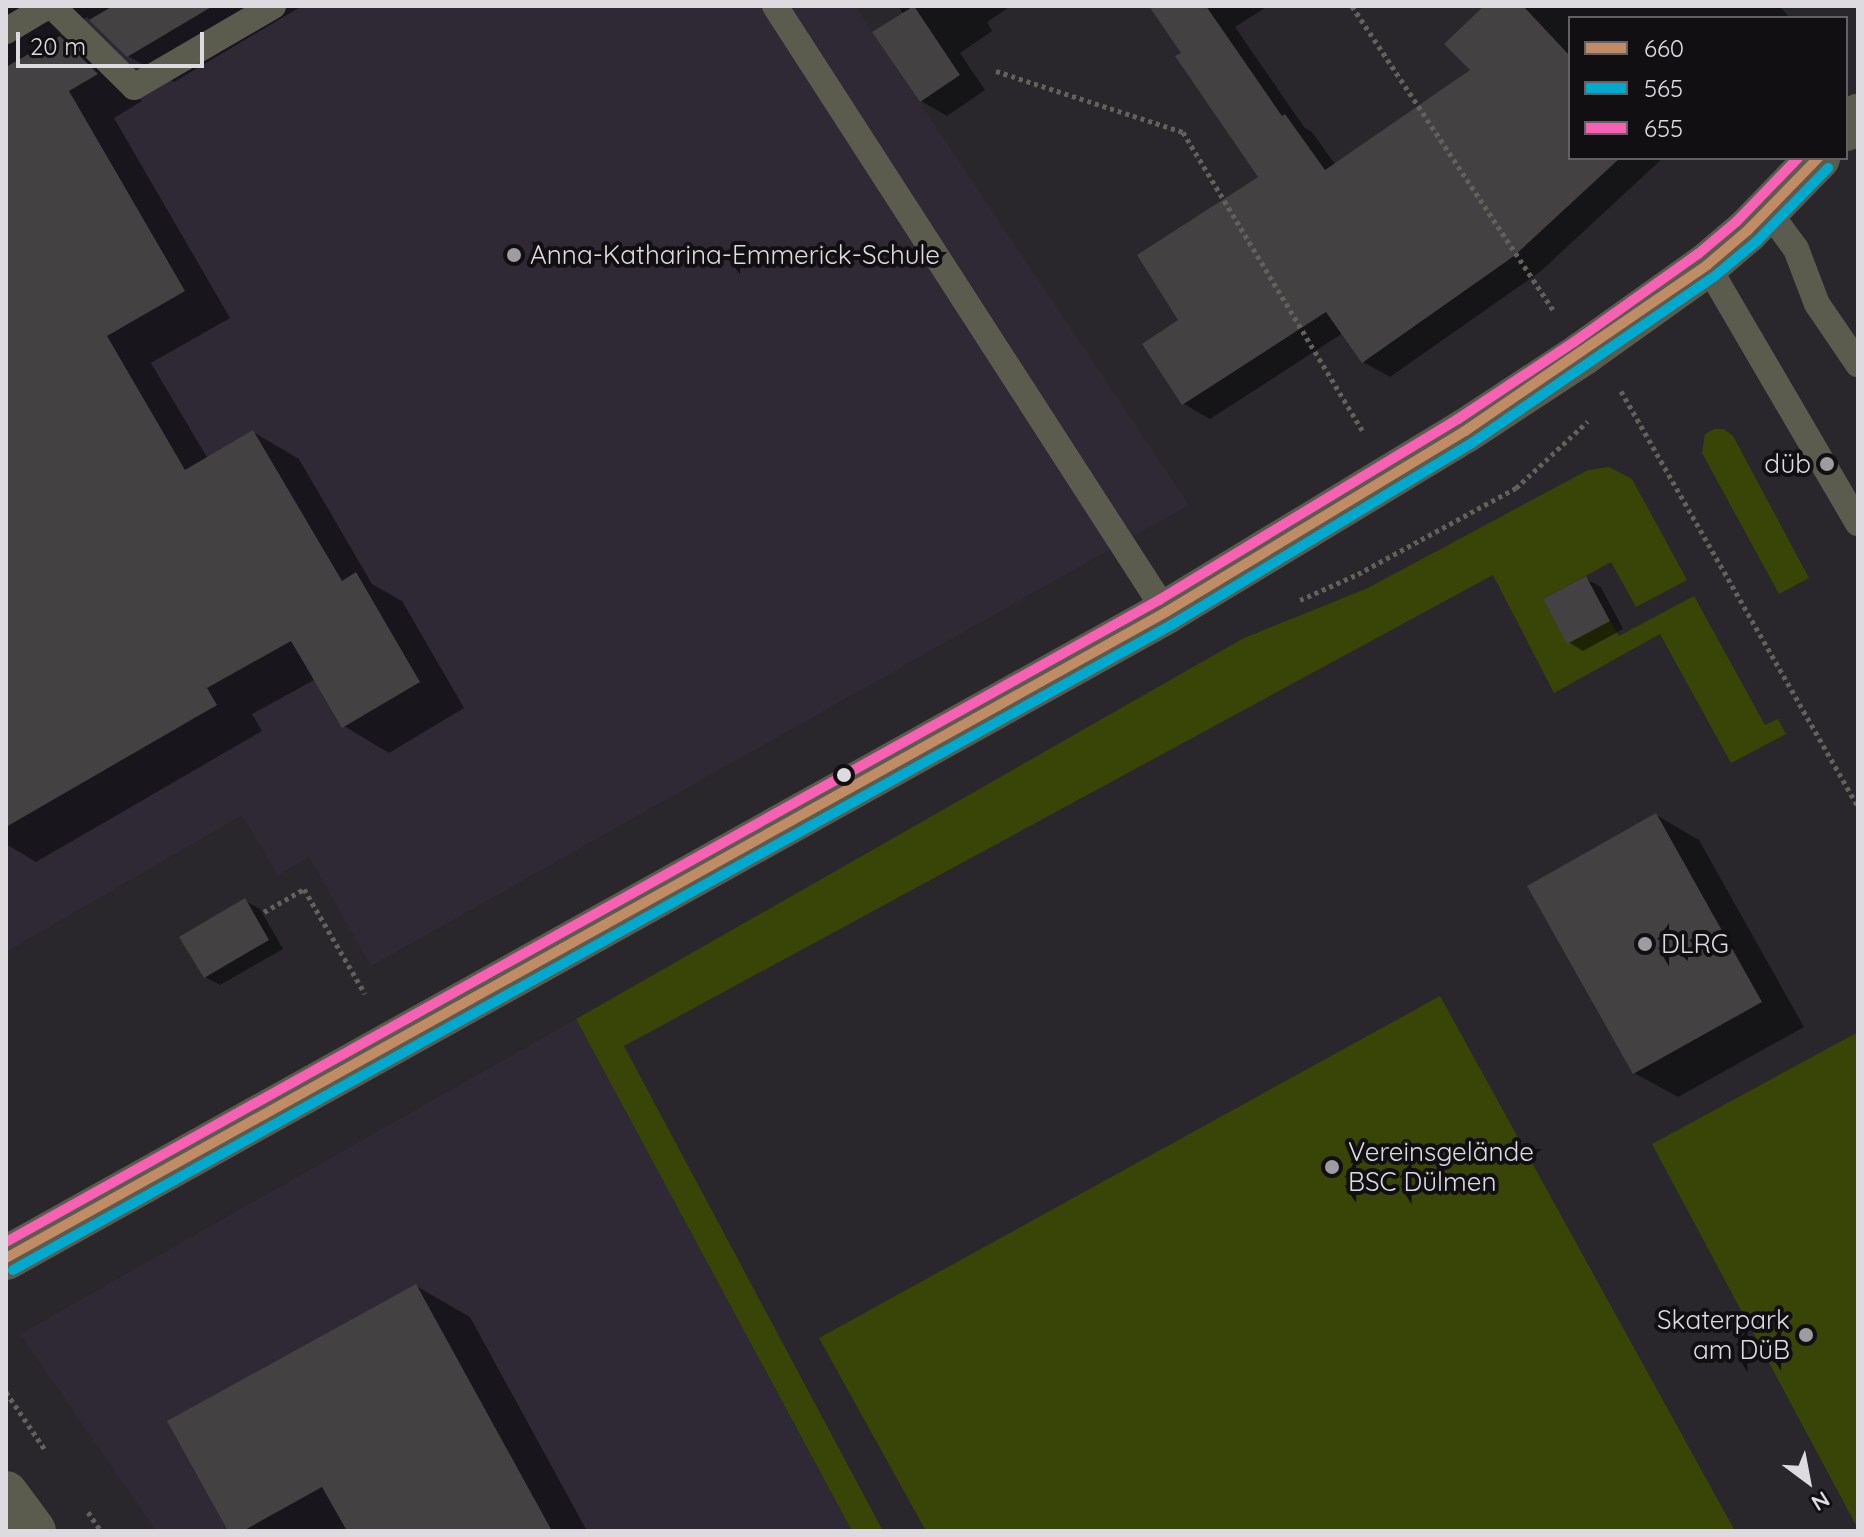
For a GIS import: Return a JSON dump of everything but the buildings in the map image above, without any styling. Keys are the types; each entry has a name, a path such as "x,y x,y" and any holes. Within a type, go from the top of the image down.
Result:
{"street":[{"path":"6,1258 1166,612 1588,350 1707,265 1768,211 1816,160"},
{"path":"6,1493 34,1531"}],"lane":[{"path":"6,31 50,6 134,87 273,6"},
{"path":"775,6 1166,612"},
{"path":"1768,211 1796,249 1817,304 1858,364"},
{"path":"1707,265 1858,523"}],"path":[{"path":"1352,6 1671,473 1858,806"},
{"path":"996,71 1183,132 1390,475"},
{"path":"264,912 304,889 393,1044"}],"shaded area":[{"name":"Anna-Katharina-Emmerick-Schule","path":"6,6 855,6 1189,505 371,966 309,857 278,875 242,815 6,952"},
{"path":"576,1019 852,1531 156,1531 20,1334"}],"green space":[{"path":"1714,429 1724,429 1733,436 1809,578 1779,594 1702,453 1705,434"},
{"path":"1609,467 1632,479 1687,580 1636,607 1611,562 1543,599 1567,643 1610,621 1619,636 1694,596 1765,725 1778,719 1786,734 1731,763 1660,634 1554,693 1493,575 624,1046 883,1531 852,1531 576,1019 1244,638 1368,588 1588,470"},
{"name":"Vereinsgelände BSC Dülmen","path":"1440,996 1735,1531 926,1531 819,1338"},
{"name":"Skaterpark am DüB","path":"1858,1032 1858,1526 1857,1527 1652,1144"}],"transit line":[{"name":"655","path":"6,1242 1159,600 1458,419 1574,342 1698,254 1737,221 1796,160"},
{"name":"660","path":"6,1258 1166,612 1465,431 1707,265 1747,231 1816,160"},
{"name":"565","path":"13,1270 1173,624 1472,443 1715,276 1757,241 1828,168"}],"place":[{"name":"Anna-Katharina-Emmerick-Schule","path":"514,255"},
{"name":"düb","path":"1827,464"},
{"name":"DLRG","path":"1645,944"},
{"name":"Vereinsgelände BSC Dülmen","path":"1332,1167"},
{"name":"Skaterpark am DüB","path":"1806,1335"}]}
